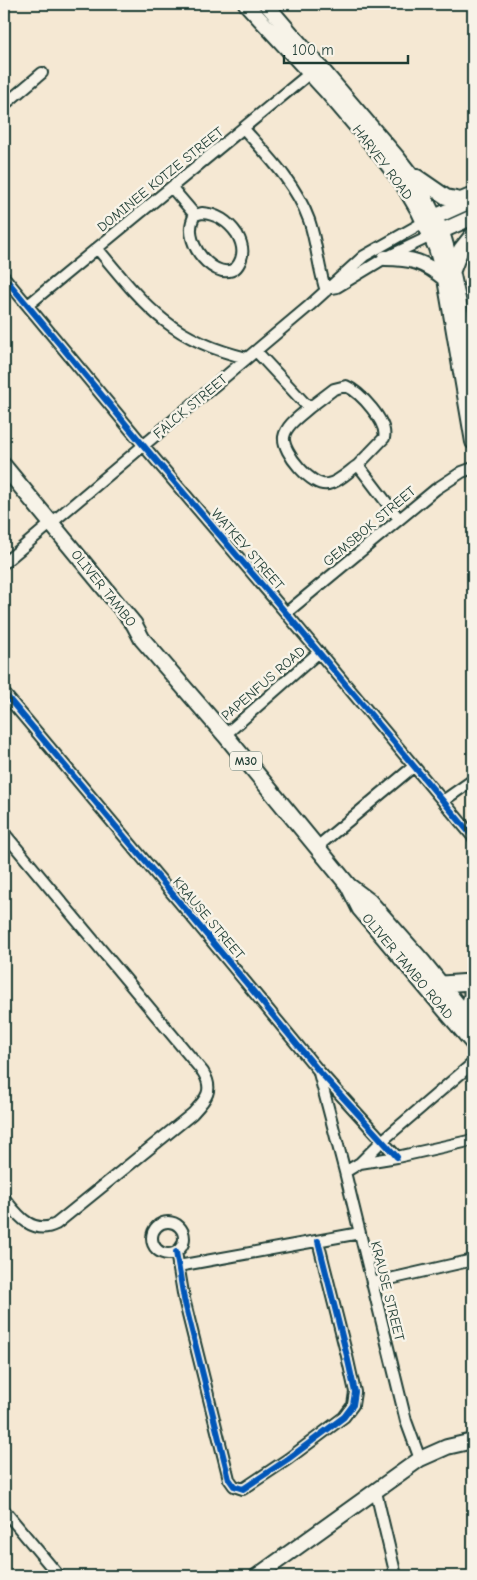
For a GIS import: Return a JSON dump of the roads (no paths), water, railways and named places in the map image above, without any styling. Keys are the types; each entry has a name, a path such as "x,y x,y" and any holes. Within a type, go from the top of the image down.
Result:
{"main road":[{"name":"HARVEY ROAD","path":"246,4 314,70 408,170 436,234 449,275 473,372"},
{"name":"HARVEY ROAD","path":"266,4 314,70 430,219"},
{"path":"408,170 446,197 461,200 473,195"},
{"path":"430,219 473,200"},
{"path":"436,234 473,218"},
{"path":"386,258 407,258 449,275 461,249 473,234"},
{"name":"HARVEY ROAD","path":"449,275 473,442"},
{"name":"OLIVER TAMBO","path":"4,466 49,525"},
{"name":"OLIVER TAMBO","path":"4,476 134,624 142,639"},
{"name":"OLIVER TAMBO ROAD","path":"142,639 317,847 348,885 360,909 473,1043"},
{"name":"OLIVER TAMBO ROAD","path":"348,885 369,901 442,984 469,1019"},
{"path":"442,984 472,982 469,1019"},
{"path":"264,1574 420,1459 447,1447 473,1441"}],"street":[{"name":"DOMINEE KOTZE STREET","path":"28,306 314,70"},
{"path":"4,105 42,73"},
{"path":"244,129 297,194 309,221 318,267 328,290"},
{"path":"172,188 195,215"},
{"path":"202,213 219,216 238,235 243,250 242,258 233,270 219,270 211,266 197,251 192,239 191,221 195,215 202,213"},
{"name":"FALCK STREET","path":"4,563 328,290 333,283 364,256 430,219"},
{"name":"FALCK STREET","path":"328,290 338,287 386,258 436,234"},
{"path":"97,248 133,292 168,325 210,347 247,358"},
{"name":"WATKEY STREET","path":"4,277 143,446 319,652 473,837"},
{"path":"256,351 309,408"},
{"path":"346,386 355,392 380,418 385,432 384,438 358,465 328,484 321,484 313,481 306,474 284,444 284,437 290,425 334,389 346,386"},
{"path":"358,465 399,519"},
{"name":"GEMSBOK STREET","path":"286,613 436,488 462,472 473,468"},
{"name":"PAPENFUS ROAD","path":"224,735 319,652"},
{"name":"KRAUSE STREET","path":"4,693 318,1070 397,1157"},
{"path":"317,847 413,767"},
{"path":"443,801 473,780"},
{"path":"4,833 203,1072 209,1084 206,1097 192,1114 56,1224 43,1228 31,1225 19,1216 4,1198"},
{"path":"345,1172 360,1163 473,1063"},
{"name":"KRAUSE STREET","path":"318,1070 406,1421 420,1459"},
{"path":"360,1163 397,1157 473,1140"},
{"path":"178,1266 360,1232"},
{"path":"176,1252 184,1298 229,1479 234,1486 243,1489 344,1417 350,1411 355,1401 355,1392 347,1356 318,1241"},
{"path":"372,1282 473,1260"},
{"path":"376,1492 396,1576"},
{"path":"4,1510 59,1576"}]}
